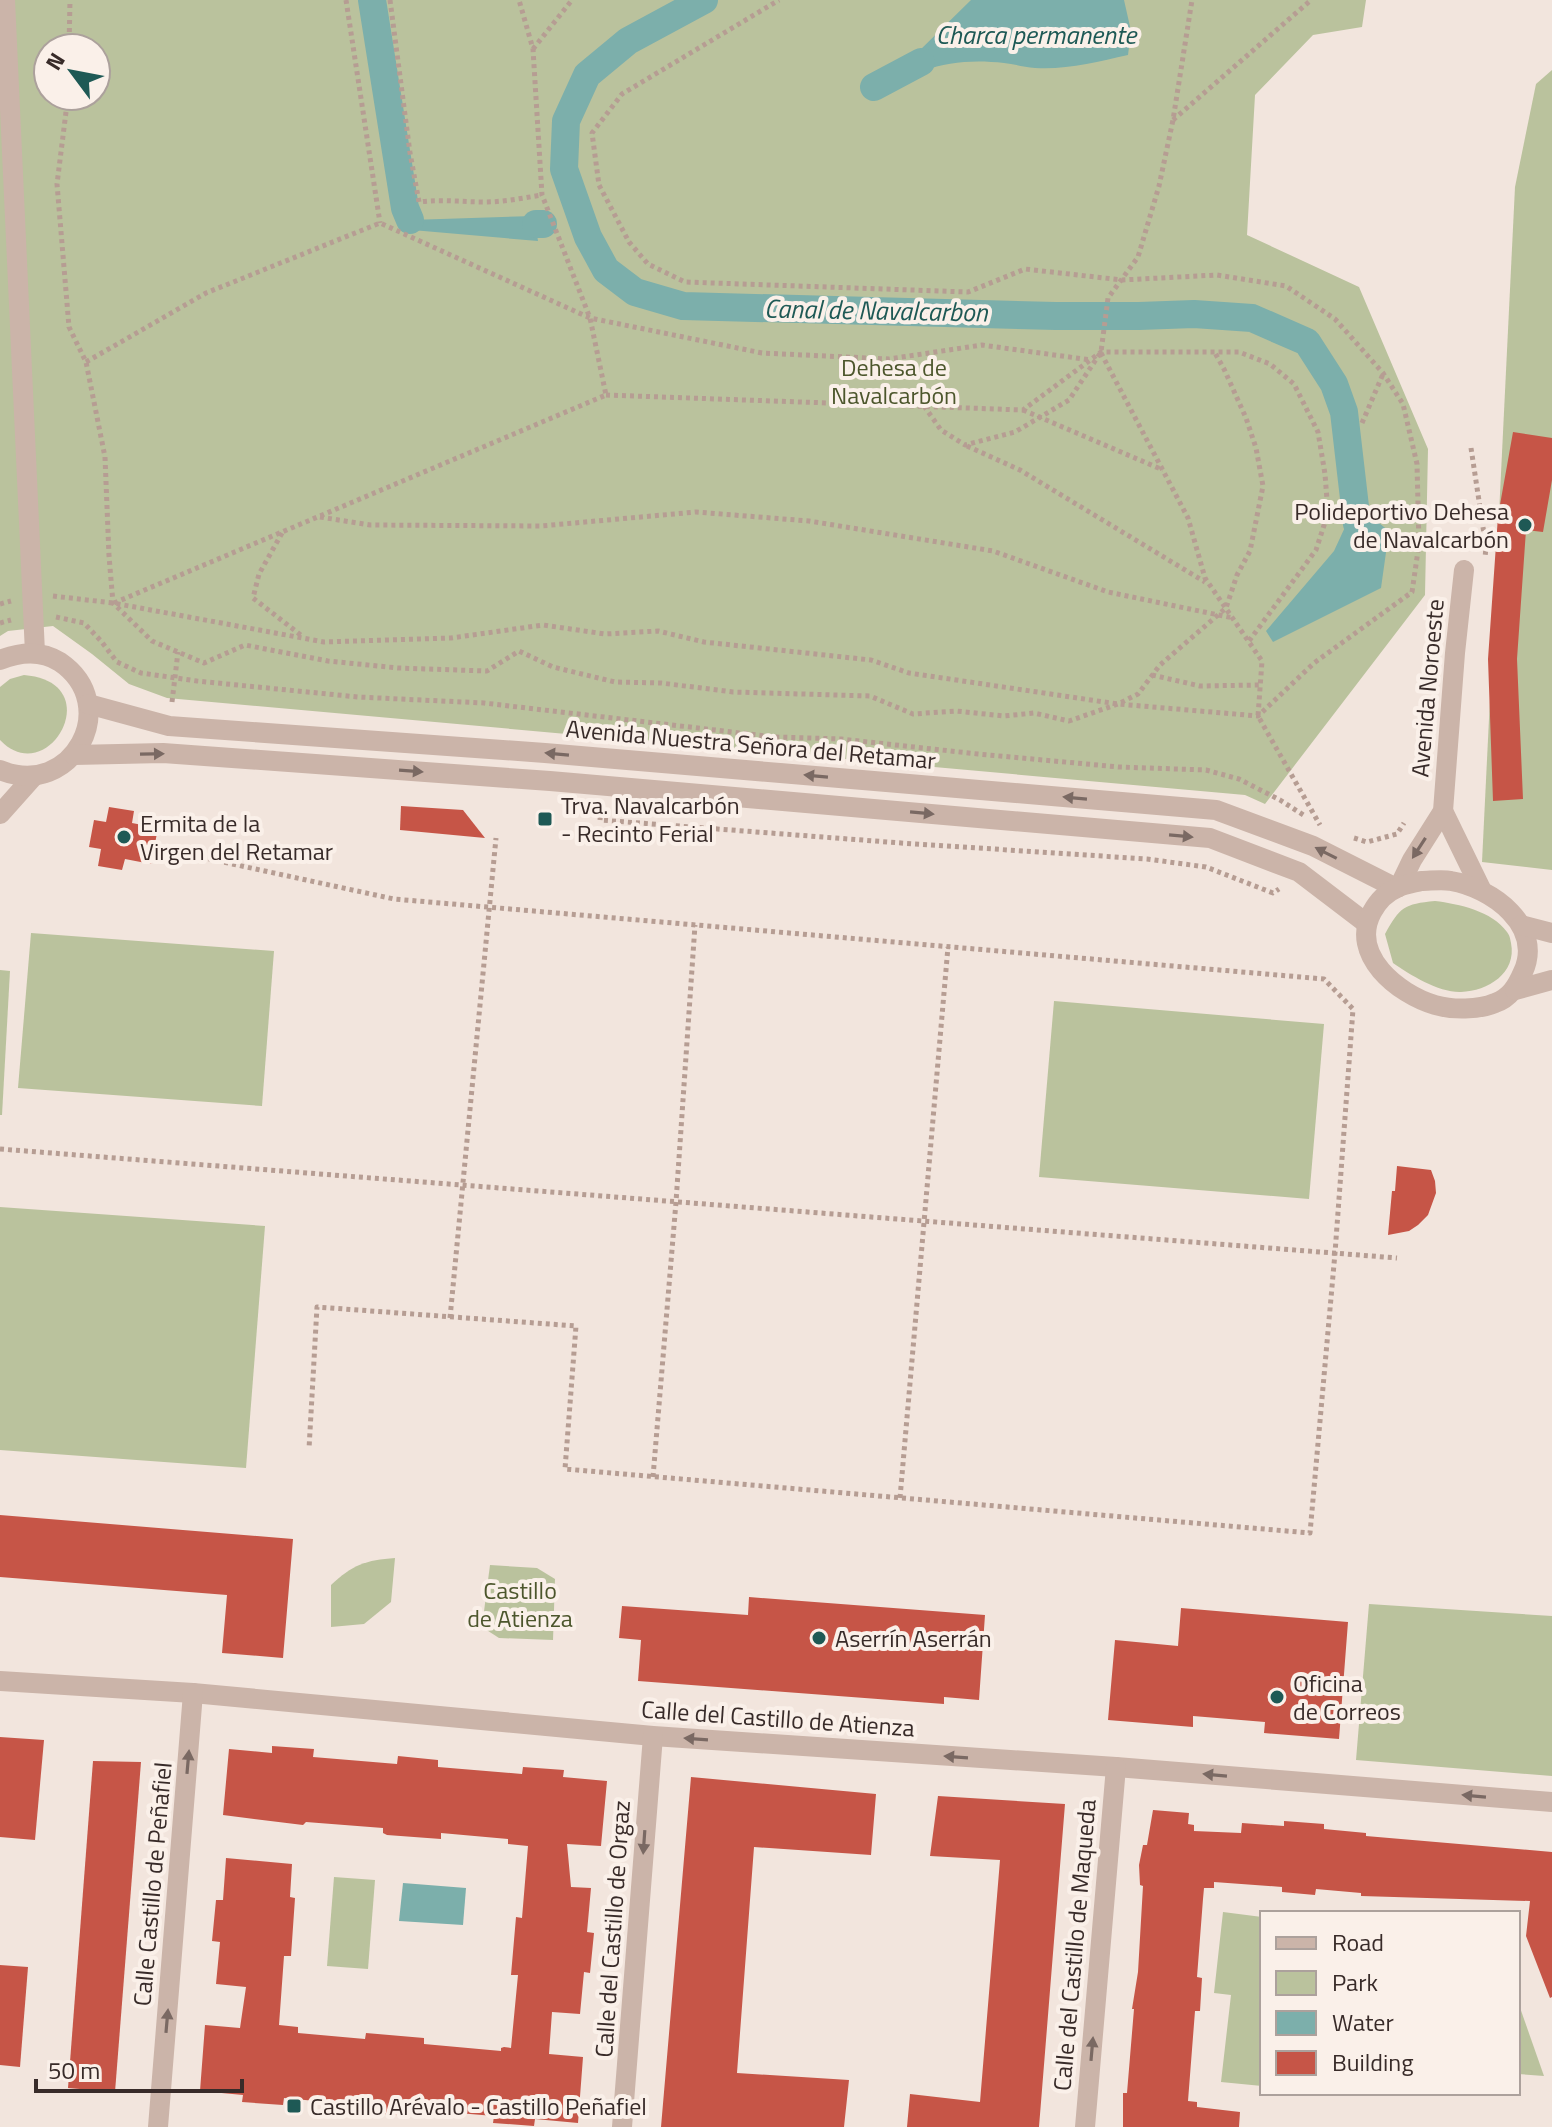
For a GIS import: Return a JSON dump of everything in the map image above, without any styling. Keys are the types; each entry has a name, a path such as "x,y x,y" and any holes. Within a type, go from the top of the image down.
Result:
{"street":[{"path":"5,0 35,653"},
{"name":"Avenida Noroeste","path":"1398,887 1443,811 1464,570"},
{"path":"0,660 14,654 35,653 53,658 70,669 82,685 88,704 87,731 74,755 62,766 33,777 0,770"},
{"name":"Avenida Nuestra Señora del Retamar","path":"88,704 169,726 545,753 1216,810 1313,846 1398,887"},
{"path":"74,755 163,753 602,785 1210,838 1299,872 1366,923"},
{"path":"0,814 33,777"},
{"name":"Avenida Noroeste","path":"1443,811 1481,889"},
{"path":"1515,990 1526,964 1529,945 1521,925 1505,906 1481,889 1450,881 1421,881 1398,887 1379,899 1366,923 1368,951 1382,973 1408,994 1436,1005 1459,1009 1496,1003 1515,990 1552,980"},
{"path":"1521,925 1552,933"},
{"name":"Calle del Castillo de Atienza","path":"0,1681 193,1693 653,1736 1116,1767 1552,1802"},
{"name":"Calle Castillo de Peñafiel","path":"158,2127 193,1693"},
{"name":"Calle del Castillo de Orgaz","path":"622,2127 653,1736"},
{"name":"Calle del Castillo de Maqueda","path":"1085,2127 1116,1767"}],"path":[{"path":"69,32 70,0"},
{"path":"346,0 380,223"},
{"path":"390,0 405,125 419,202 439,199 492,201 542,195"},
{"path":"519,0 533,49 542,195 590,318 606,395"},
{"path":"533,49 572,0"},
{"path":"31,594 113,603 324,642 451,638 543,625 605,634 658,631 704,642 871,660 909,673 1118,704 1258,716 1314,663 1412,592 1419,544 1417,464 1403,404 1383,373 1335,319 1286,286 1217,275 1122,280 1025,269 968,292 937,291 685,282 648,264 629,242 599,185 592,133 622,94 779,0"},
{"path":"965,445 1015,432 1069,400 1101,352 1108,298 1138,257 1159,186 1192,0"},
{"path":"1173,120 1311,0"},
{"path":"66,112 57,184 69,327 86,362 105,457 113,603 152,641 204,663 245,645 328,661 398,668 487,671 519,651 553,667 615,682 661,683 733,692 870,696 913,714 956,711 1004,716 1034,713 1069,721 1138,694 1160,665 1226,608 1237,575 1250,551 1263,486 1256,448 1246,418 1214,351"},
{"path":"86,362 206,293 380,223 590,318 762,353 889,359 982,345 1091,360"},
{"path":"1101,352 1188,518 1205,578 1262,661 1258,716 1321,827"},
{"path":"1023,410 1101,352 1239,352 1270,364 1294,384 1318,432 1328,513 1316,550 1249,641"},
{"path":"1362,423 1383,373"},
{"path":"113,603 606,395 1023,410 1164,470"},
{"path":"924,406 941,430 965,445 1020,470 1209,584"},
{"path":"1471,448 1486,547 1485,563"},
{"path":"318,517 370,525 541,526 696,512 809,521 993,551 1108,592 1233,618"},
{"path":"282,532 259,574 253,598 305,638"},
{"path":"0,623 51,616 84,623 117,662 141,673 197,681 358,697 498,705 775,737 841,739 1119,767 1206,770 1239,779 1280,800 1321,827"},
{"path":"1152,675 1200,686 1260,685"},
{"path":"602,785 600,820 1147,859 1206,867 1273,893 1288,885 1299,872"},
{"path":"1352,837 1367,842 1397,834 1410,815"},
{"path":"1313,846 1321,827"},
{"path":"450,1318 496,838"},
{"path":"154,847 394,899 1324,979 1353,1009 1310,1533 565,1469 576,1326 317,1307 309,1449"},
{"path":"653,1477 695,925"},
{"path":"900,1498 948,947"},
{"path":"0,1149 1397,1258"}],"green space":[{"name":"Dehesa de Navalcarbón","path":"0,0 1366,0 1362,27 1313,35 1255,95 1247,235 1359,287 1428,449 1425,595 1265,804 1245,795 167,698 129,684 53,626 8,631 0,636"},
{"name":"Polideportivo Dehesa de Navalcarbón","path":"1552,70 1552,870 1482,862 1515,187 1536,84"},
{"path":"24,675 50,682 63,695 67,712 62,729 51,744 36,752 18,752 0,740 0,687 10,679"},
{"path":"1435,901 1484,914 1507,932 1512,954 1510,963 1490,984 1471,991 1453,992 1426,982 1393,963 1385,934 1399,912 1416,904"},
{"path":"31,933 274,951 262,1106 18,1088"},
{"path":"0,970 10,971 2,1115 0,1115"},
{"path":"1054,1001 1324,1024 1309,1199 1039,1177"},
{"path":"0,1207 265,1226 246,1468 0,1450"},
{"path":"395,1558 391,1602 364,1624 331,1627 331,1585 360,1565"},
{"name":"Castillo de Atienza","path":"490,1565 537,1568 555,1579 553,1640 499,1638 482,1627"},
{"path":"1369,1604 1552,1616 1552,1776 1356,1760"},
{"path":"334,1877 375,1880 368,1969 327,1966"},
{"path":"1223,1912 1260,1917 1260,2086 1221,2082 1231,1995 1214,1993"},
{"path":"1520,2008 1544,2076 1520,2074"}],"water":[{"name":"Charca permanente","path":"971,0 1124,0 1131,31 1128,55 1058,68 973,62 953,63 924,71 917,53"},
{"path":"534,216 538,241 412,230 410,220"},
{"path":"1374,519 1389,531 1381,588 1273,642 1266,631 1334,551 1346,525"},
{"path":"403,1883 466,1888 463,1925 399,1921"}],"building":[{"path":"1513,432 1552,438 1552,480 1543,532 1526,530 1517,659 1523,799 1493,801 1488,659 1498,516"},
{"path":"401,806 463,810 485,838 400,830"},
{"name":"Ermita de la Virgen del Retamar","path":"109,807 134,811 132,823 158,828 151,864 125,859 122,870 98,866 101,849 89,847 94,820 106,822"},
{"path":"1397,1166 1431,1170 1436,1193 1428,1215 1418,1225 1409,1231 1388,1235 1392,1191 1395,1191"},
{"path":"0,1515 293,1539 283,1658 222,1653 227,1595 0,1577"},
{"path":"749,1597 985,1615 979,1700 944,1697 944,1704 638,1681 641,1640 619,1638 622,1606 748,1615"},
{"path":"1181,1608 1348,1622 1339,1739 1264,1733 1265,1722 1193,1716 1193,1727 1108,1720 1115,1640 1178,1646"},
{"path":"0,1737 44,1740 35,1840 0,1837"},
{"path":"272,1746 314,1749 313,1757 397,1764 398,1756 438,1760 438,1767 522,1774 523,1767 564,1770 563,1777 607,1781 601,1846 567,1844 571,1887 591,1888 587,1932 594,1933 590,1973 584,1972 580,2014 552,2012 549,2054 583,2057 578,2123 535,2119 534,2126 493,2123 494,2116 410,2109 409,2116 368,2113 368,2106 284,2098 283,2105 242,2102 243,2095 200,2091 205,2025 240,2028 246,1987 216,1984 220,1942 212,1941 216,1900 223,1900 226,1858 292,1864 290,1897 295,1898 291,1956 284,1956 279,2025 298,2027 298,2033 365,2039 366,2033 424,2038 424,2044 501,2051 504,2047 511,2048 518,1975 511,1975 516,1917 522,1918 528,1846 508,1844 508,1839 441,1833 441,1839 387,1835 383,1833 383,1828 306,1822 303,1825 223,1815 229,1749 272,1753"},
{"path":"93,1761 141,1762 115,2092 68,2088"},
{"path":"691,1777 876,1794 871,1855 754,1847 737,2073 849,2080 844,2127 661,2127"},
{"path":"938,1796 1065,1804 1039,2127 907,2127 910,2094 980,2102 1000,1860 930,1856"},
{"path":"1153,1810 1189,1813 1188,1824 1194,1825 1194,1831 1241,1833 1242,1823 1284,1826 1284,1821 1324,1824 1324,1829 1366,1833 1366,1836 1552,1852 1552,1997 1526,1936 1530,1901 1361,1896 1361,1893 1316,1889 1315,1895 1282,1892 1282,1887 1214,1882 1214,1888 1204,1888 1197,1977 1202,1978 1200,2011 1195,2011 1188,2101 1197,2102 1197,2107 1240,2112 1239,2127 1123,2127 1123,2093 1127,2093 1132,2009 1138,1972 1143,1886 1140,1885 1139,1865 1143,1845 1147,1845"},
{"path":"0,1965 28,1967 20,2067 0,2065"}],"waterway":[{"path":"372,0 405,208 410,220"},
{"name":"Canal de Navalcarbon","path":"704,0 628,41 587,75 566,121 564,169 588,237 606,270 635,292 683,306 1056,316 1194,314 1252,318 1307,342 1334,384 1344,412 1357,524"},
{"path":"874,87 921,62"},
{"path":"536,224 543,224"}],"place":[{"name":"Polideportivo Dehesa de Navalcarbón","path":"1525,525"},
{"name":"Trva. Navalcarbón - Recinto Ferial","path":"545,819"},
{"name":"Ermita de la Virgen del Retamar","path":"124,837"},
{"name":"Aserrín Aserrán","path":"819,1638"},
{"name":"Oficina de Correos","path":"1277,1697"},
{"name":"Castillo Arévalo - Castillo Peñafiel","path":"294,2106"}]}
